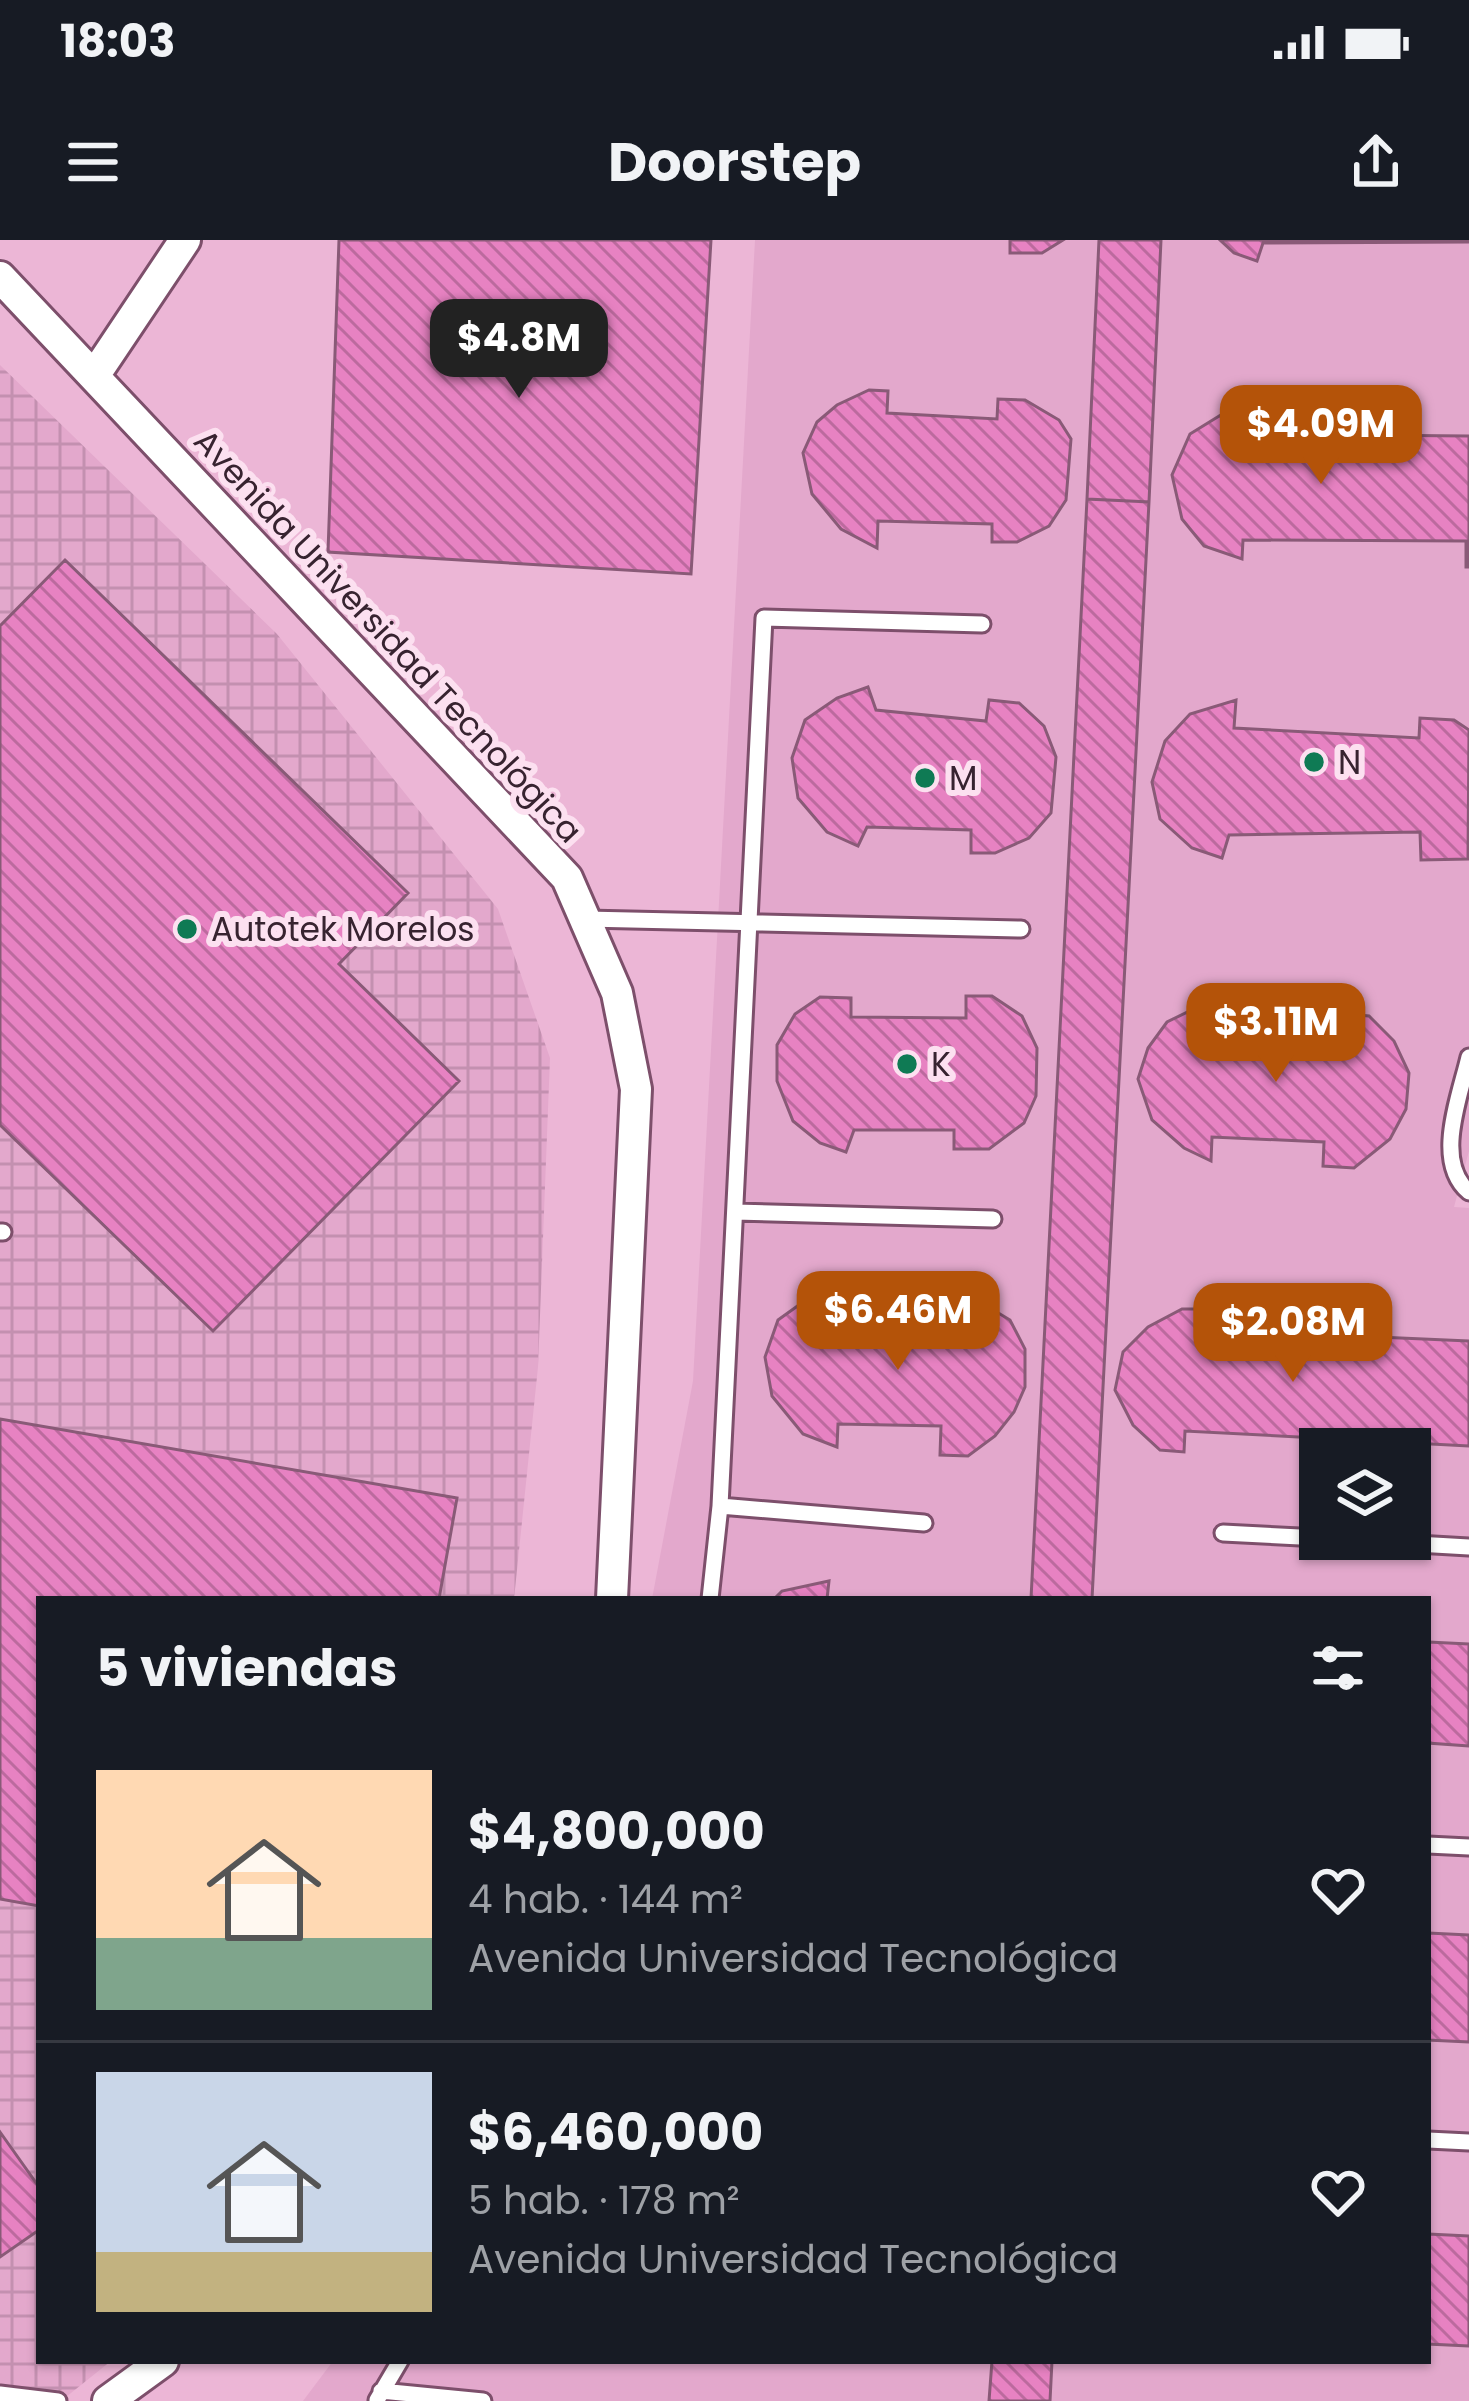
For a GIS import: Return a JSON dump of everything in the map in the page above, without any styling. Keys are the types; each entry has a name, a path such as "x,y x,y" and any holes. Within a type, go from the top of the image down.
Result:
{"street":[{"path":"94,376 184,240"},
{"name":"Avenida Universidad Tecnológica","path":"0,277 567,878 617,993 636,1089 612,1596"},
{"path":"108,2401 154,2368"}],"lane":[{"path":"710,1596 720,1507 764,618 982,624"},
{"path":"584,919 1021,929"},
{"path":"1469,1057 1450,1137 1458,1183 1469,1192"},
{"path":"735,1212 993,1219"},
{"path":"720,1507 924,1523"},
{"path":"1223,1533 1299,1537"},
{"path":"1431,1545 1469,1547"},
{"path":"1431,1845 1469,1847"},
{"path":"1431,2140 1469,2142"},
{"path":"398,2364 379,2396 483,2401"},
{"path":"0,2394 58,2401"}],"shaded area":[{"path":"755,240 1469,240 1469,1151 1454,1207 1469,1208 1469,2401 303,2401 331,2364 1431,2364 1431,1596 653,1596 693,1381"},
{"path":"0,365 277,634 498,909 550,1058 538,1367 514,1596 36,1596 36,2364 107,2364 61,2401 0,2401"}],"building":[{"path":"339,240 711,240 691,574 328,552"},
{"path":"1010,240 1063,240 1042,253 1010,253"},
{"path":"1099,240 1161,240 1149,502 1087,499"},
{"path":"1220,240 1469,242 1263,243 1257,261 1234,253"},
{"path":"869,390 888,391 887,413 997,419 998,399 1025,400 1059,420 1071,439 1066,500 1049,526 1017,542 992,542 992,524 878,521 877,548 841,529 812,494 803,453 817,422 837,405"},
{"path":"1224,413 1250,414 1250,434 1469,436 1469,567 1466,541 1243,540 1242,559 1204,546 1182,519 1172,475 1190,434"},
{"path":"1087,499 1149,502 1092,1596 1031,1596"},
{"name":"Autotek Morelos","path":"65,560 408,893 339,964 459,1081 213,1331 0,1125 0,626"},
{"name":"M","path":"868,687 876,710 986,721 989,700 1019,703 1044,726 1056,757 1051,813 1029,838 995,853 971,853 971,830 867,827 858,846 827,832 798,798 792,758 805,720 837,698"},
{"name":"N","path":"1236,700 1234,728 1419,738 1420,718 1454,720 1469,730 1468,859 1421,860 1420,832 1229,835 1222,858 1192,848 1160,819 1152,782 1165,741 1190,714"},
{"name":"K","path":"966,996 992,996 1022,1016 1037,1048 1036,1096 1024,1123 989,1149 954,1149 954,1130 854,1130 846,1152 820,1143 793,1121 777,1081 777,1045 795,1014 820,997 851,998 851,1017 966,1018"},
{"path":"1214,999 1219,1026 1333,1036 1335,1013 1369,1016 1394,1041 1409,1073 1406,1109 1390,1139 1354,1168 1323,1166 1324,1142 1212,1137 1211,1161 1184,1148 1152,1120 1138,1079 1148,1048 1167,1022"},
{"path":"810,1297 842,1298 841,1321 955,1325 956,1301 980,1302 1010,1320 1025,1349 1025,1387 1014,1412 995,1436 968,1456 940,1455 941,1426 838,1424 837,1447 803,1434 772,1396 765,1357 778,1320"},
{"path":"1182,1309 1200,1309 1199,1329 1469,1341 1469,1446 1431,1444 1431,1428 1299,1428 1299,1437 1185,1431 1184,1452 1160,1450 1133,1425 1115,1390 1123,1352 1148,1327"},
{"path":"0,1419 457,1498 440,1596 36,1596 36,1905 0,1899"},
{"path":"829,1581 827,1596 777,1596"},
{"path":"1431,1642 1469,1644 1469,1746 1431,1743"},
{"path":"1431,1933 1469,1935 1469,2042 1431,2040"},
{"path":"0,2132 36,2183 36,2232 0,2257"},
{"path":"1431,2234 1469,2236 1469,2346 1431,2344"},
{"path":"992,2364 1052,2364 1050,2401 989,2401"}],"place":[{"name":"N","path":"1314,762"},
{"name":"M","path":"925,778"},
{"name":"Autotek Morelos","path":"187,929"},
{"name":"K","path":"907,1064"}]}
